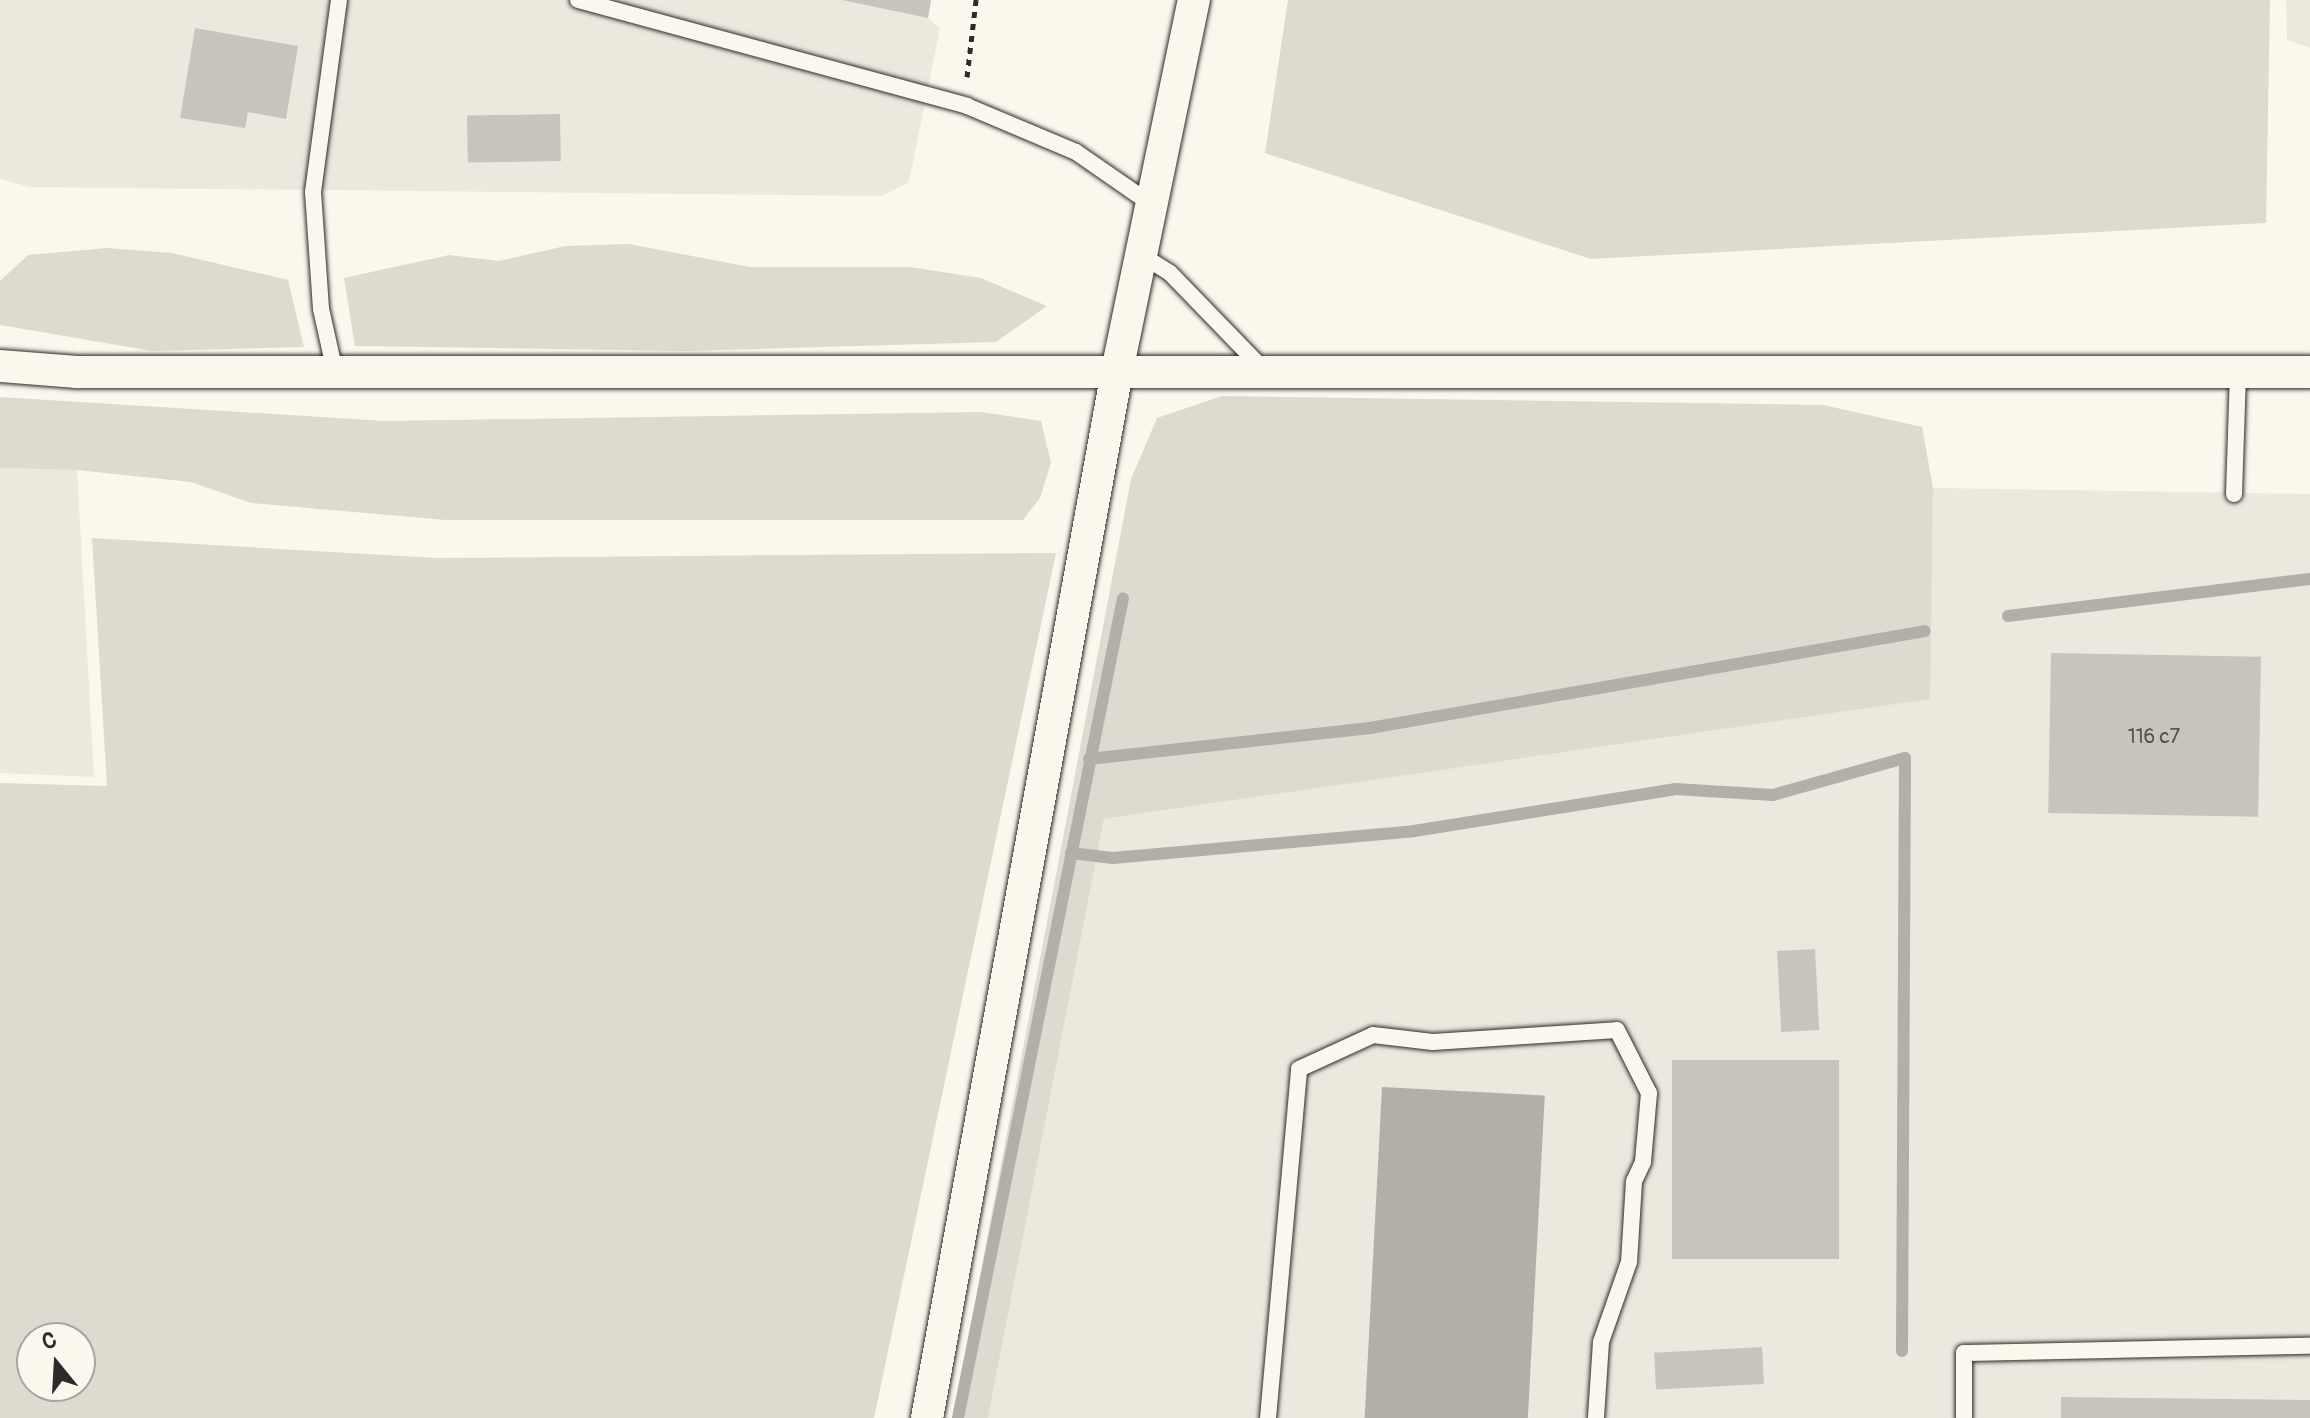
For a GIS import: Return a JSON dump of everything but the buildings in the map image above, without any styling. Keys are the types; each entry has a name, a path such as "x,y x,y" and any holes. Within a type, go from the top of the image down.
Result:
{"street":[{"path":"927,1418 1117,371 1154,206 1194,0"},
{"path":"0,366 77,372 2310,372"}],"lane":[{"path":"335,372 321,309 313,192 339,0"},
{"path":"578,0 967,106 1076,152 1154,206"},
{"path":"1143,256 1170,273 1264,370"},
{"path":"2234,494 2238,372"},
{"path":"1268,1418 1299,1069 1373,1035 1433,1042 1617,1030 1649,1093 1649,1108 1643,1162 1634,1181 1629,1262 1601,1342 1596,1418"},
{"path":"1964,1418 1964,1353 2310,1346"}],"path":[{"path":"967,106 976,0"}],"shaded area":[{"path":"0,0 931,0 928,18 940,28 909,182 882,196 30,187 0,179"},
{"path":"1288,0 2270,0 2266,223 1591,259 1265,153"},
{"path":"2286,0 2310,0 2310,48 2287,40"},
{"path":"629,244 750,267 910,267 981,278 1047,306 996,342 685,351 355,346 344,278 449,255 499,261 565,246"},
{"path":"107,248 172,253 288,280 304,347 152,351 0,325 0,281 28,255"},
{"path":"1222,396 1823,405 1922,427 1933,488 1930,699 1104,819 988,1418 953,1418 1131,479 1157,418"},
{"path":"0,397 385,421 980,412 1041,421 1051,463 1040,498 1023,520 446,520 251,503 191,482 77,470 0,468"},
{"path":"0,468 77,470 94,777 0,773"},
{"path":"1933,488 2310,494 2310,1418 988,1418 1104,819 1929,699"},
{"path":"92,538 436,558 1056,553 874,1418 0,1418 0,783 107,786"},
{"path":"1382,1087 1545,1096 1528,1418 1365,1418"}],"waterway":[{"path":"2008,616 2310,579"},
{"path":"958,1418 1123,598"},
{"path":"1089,759 1370,728 1925,631"},
{"path":"1071,853 1113,858 1414,831 1675,789 1773,795 1905,758 1902,1351"}]}
